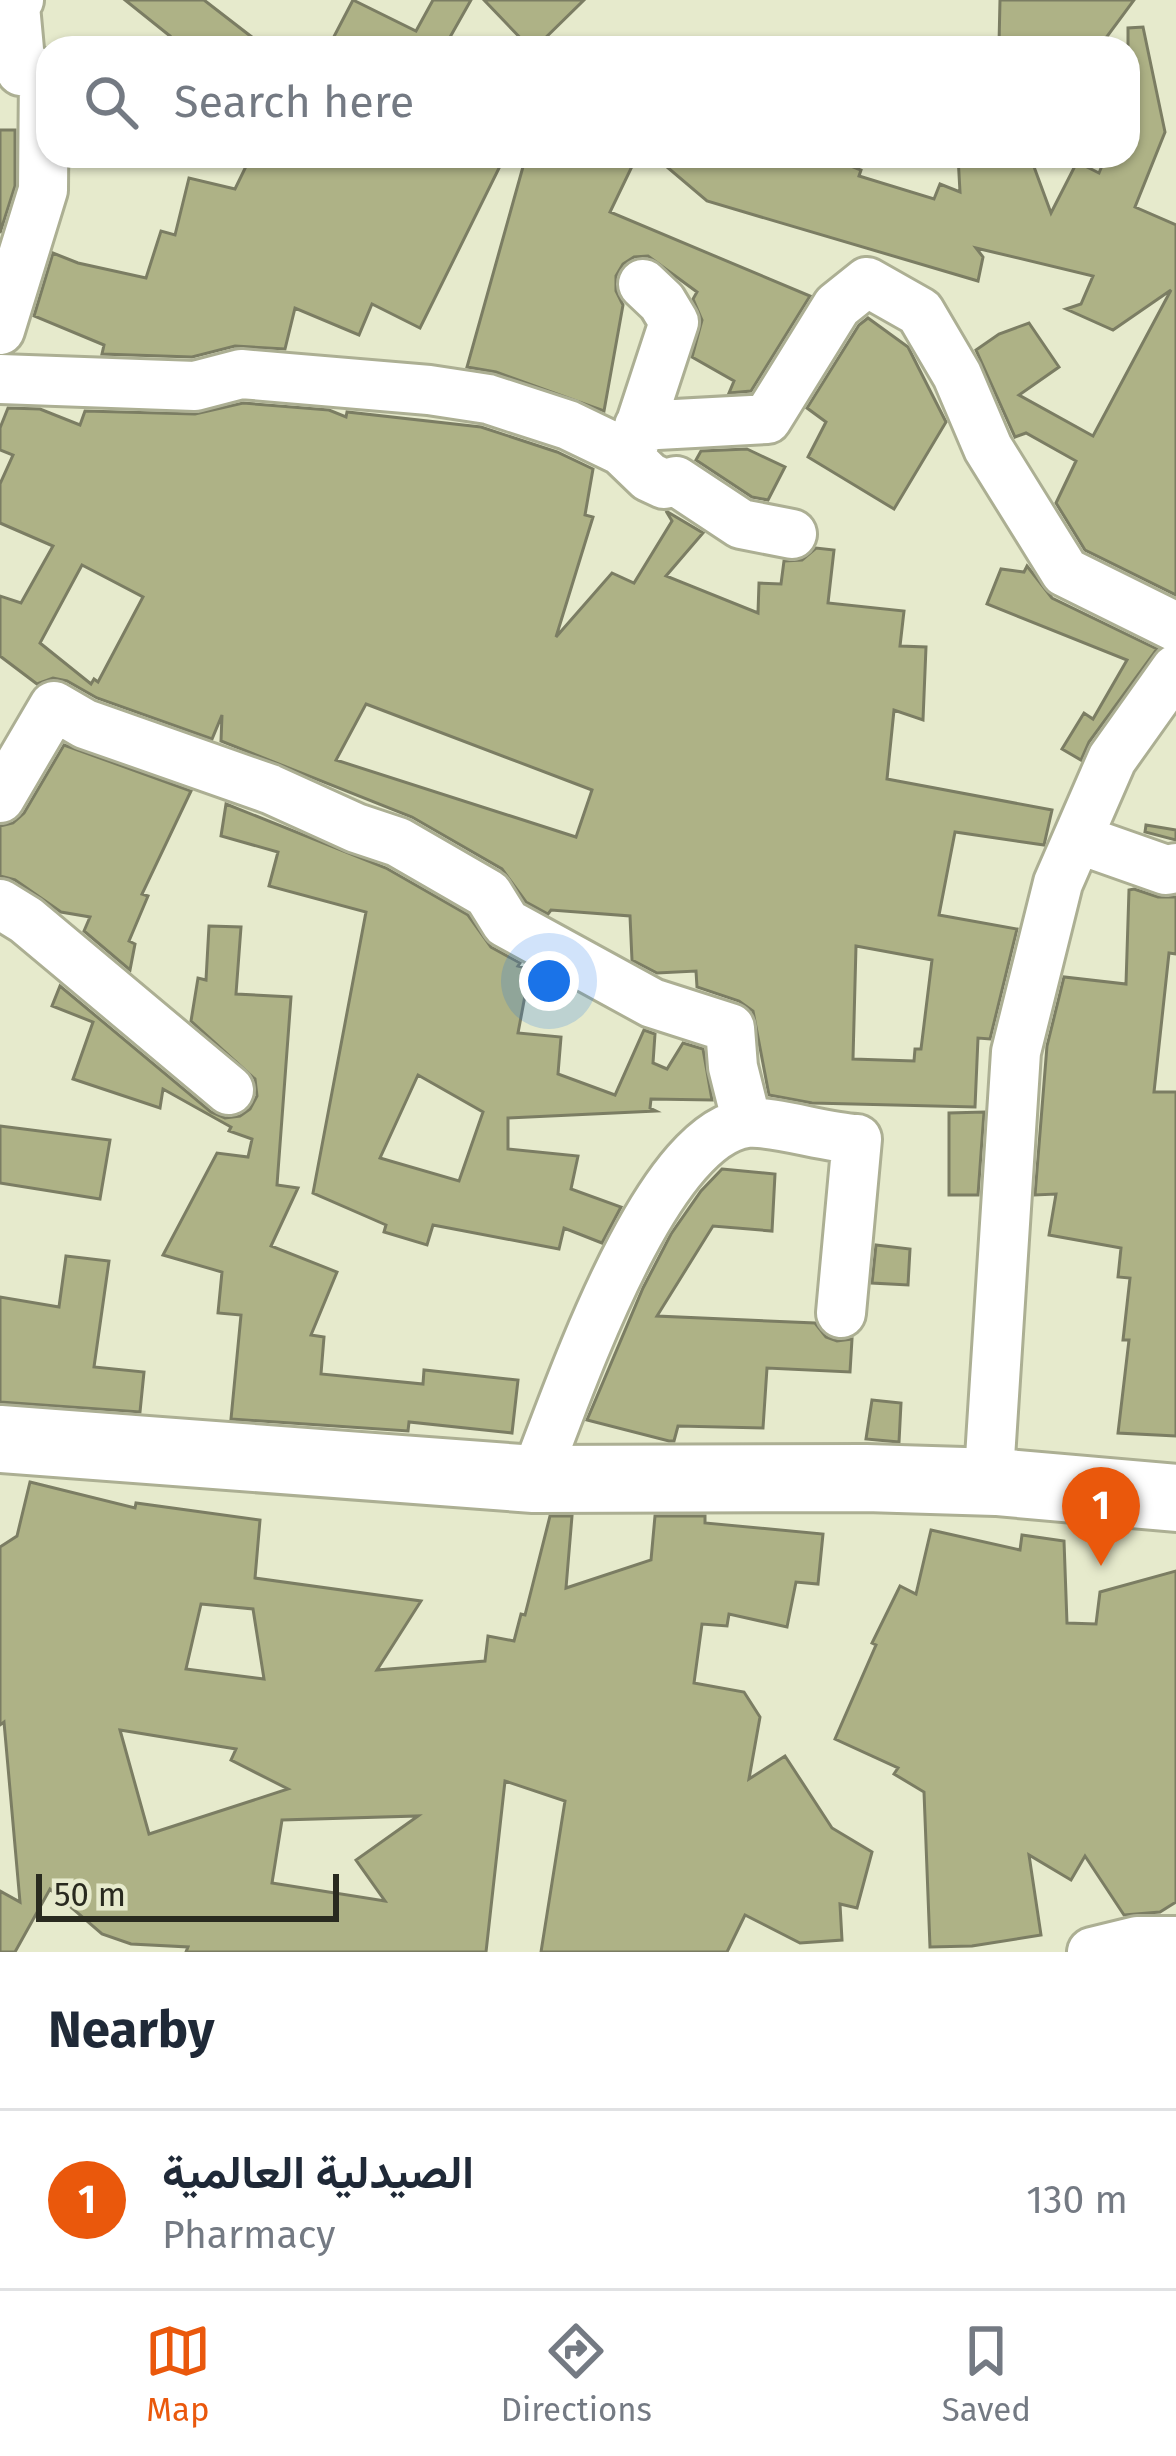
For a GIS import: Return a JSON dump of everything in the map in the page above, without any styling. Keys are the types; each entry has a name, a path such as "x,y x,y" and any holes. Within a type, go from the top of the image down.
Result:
{"main road":[{"path":"0,1439 534,1479 996,1482 1176,1498"}],"street":[{"path":"19,0 15,6 21,71 36,72"},
{"path":"0,330 43,190 43,168"},
{"path":"0,379 195,386 241,374 429,390 488,399 634,442 767,419 837,306 867,282 920,312 957,375 988,448 1065,572 1176,627"},
{"path":"643,284 674,322 634,442 649,477 664,484 676,482 741,524 792,534"},
{"path":"996,1482 990,1458 1016,1052 1058,884 1112,759 1176,669"},
{"path":"0,798 54,706 85,724 270,789 398,842 488,894 506,923 652,1003 730,1028 733,1067 747,1123"},
{"path":"1078,839 1166,870 1176,868"},
{"path":"0,904 26,920 229,1090"},
{"path":"534,1479 640,1226 708,1140 747,1123 857,1139 841,1313"}],"building":[{"path":"125,0 204,0 250,36 170,36"},
{"path":"353,0 416,31 433,0 471,0 451,36 334,36"},
{"path":"484,0 584,0 547,36 518,36"},
{"path":"1000,0 1134,0 1107,36 999,36"},
{"path":"1143,27 1165,132 1135,207 1176,225 1176,595 1085,550 1056,503 1076,461 1026,433 1015,437 976,350 999,334 1029,323 1059,367 1019,395 1093,436 1171,290 1113,330 1066,309 1081,304 1093,276 976,248 983,257 978,281 707,201 668,168 856,168 861,170 859,176 934,199 940,184 960,192 959,168 1034,168 1051,213 1074,168 1099,173 1101,168 1140,168 1140,36 1128,36 1128,28"},
{"path":"0,130 15,130 15,186 0,233"},
{"path":"245,168 499,168 420,328 372,304 359,335 295,308 285,349 235,346 192,357 102,354 104,345 34,316 53,253 146,278 161,231 175,235 189,178 235,189"},
{"path":"523,168 631,168 610,212 810,296 751,391 729,393 734,381 692,357 702,320 693,299 697,292 648,256 634,257 616,276 623,305 604,411 496,372 467,367"},
{"path":"868,318 908,347 946,422 894,509 808,457 826,422 807,408"},
{"path":"243,403 481,427 593,469 585,515 593,517 556,637 612,573 634,583 672,521 666,511 703,533 666,576 758,613 759,583 781,584 784,561 802,560 816,548 834,550 828,603 904,611 900,646 926,647 923,720 894,710 887,779 1052,810 1044,845 955,832 939,915 1017,929 990,1039 978,1038 975,1107 812,1103 769,1095 753,1011 739,1001 697,987 696,971 657,973 632,960 630,916 551,910 548,914 526,902 502,869 412,817 221,741 222,715 212,739 97,698 67,681 53,678 37,684 0,656 0,596 21,603 53,546 0,523 0,484 13,455 0,450 0,428 8,408 40,409 80,425 85,411 195,414","holes":["82,565 143,597 98,682 94,679 91,684 40,643","366,704 592,790 576,837 336,760","856,946 932,960 921,1049 915,1049 914,1061 853,1059"]},
{"path":"747,449 785,467 768,500 752,497 696,460 701,451"},
{"path":"1027,566 1052,598 1157,649 1081,760 1062,749 1084,713 1093,719 1127,660 987,604 1001,569 1024,572"},
{"path":"64,745 191,791 142,894 148,896 129,941 135,944 130,970 84,931 90,917 61,912 15,880 0,876 0,826 24,813"},
{"path":"226,804 386,868 468,915 491,947 530,969 518,1033 561,1037 558,1074 615,1095 644,1030 655,1034 653,1063 667,1069 683,1043 703,1049 712,1100 651,1099 650,1108 656,1111 508,1118 508,1149 578,1156 571,1189 621,1207 602,1243 564,1228 559,1249 433,1225 427,1245 384,1232 386,1225 313,1193 366,912 269,886 278,852 221,836","holes":["418,1075 483,1112 459,1181 380,1158"]},
{"path":"1146,825 1176,830 1176,840 1145,832"},
{"path":"1129,890 1176,897 1176,954 1169,953 1154,1092 1176,1092 1176,1436 1118,1433 1129,1340 1123,1340 1130,1278 1118,1277 1121,1248 1049,1235 1056,1194 1035,1195 1047,1046 1064,977 1126,984"},
{"path":"209,926 241,927 236,994 291,997 277,1185 298,1188 271,1246 337,1272 311,1335 324,1337 321,1374 423,1384 424,1370 518,1380 512,1433 409,1422 408,1431 231,1419 241,1315 218,1313 222,1272 163,1255 217,1153 248,1157 252,1139 229,1131 231,1127 163,1089 160,1108 73,1079 93,1022 52,1006 60,986 211,1112 225,1118 240,1116 257,1096 255,1079 191,1021 198,978 206,980"},
{"path":"984,1112 978,1195 949,1195 949,1113"},
{"path":"0,1126 110,1140 100,1199 0,1183"},
{"path":"722,1169 775,1174 772,1231 713,1226 657,1316 815,1323 826,1337 852,1339 850,1372 767,1368 763,1428 678,1426 674,1441 669,1441 587,1420 671,1234"},
{"path":"876,1245 910,1249 908,1285 872,1283"},
{"path":"66,1256 109,1261 94,1367 144,1372 140,1412 0,1402 0,1297 59,1307"},
{"path":"872,1400 901,1403 899,1442 866,1439"},
{"path":"30,1482 135,1508 136,1503 260,1520 255,1578 421,1601 377,1670 485,1661 488,1636 514,1641 550,1516 572,1516 566,1588 651,1560 655,1516 705,1516 705,1523 823,1534 818,1584 796,1582 787,1627 729,1614 727,1626 702,1624 694,1683 744,1692 760,1717 749,1779 785,1756 832,1828 872,1852 857,1908 840,1904 842,1940 800,1943 745,1915 727,1952 541,1952 565,1801 505,1781 486,1952 186,1952 188,1947 131,1944 102,1934 50,1889 15,1952 0,1952 0,1891 20,1902 4,1722 0,1725 0,1547 17,1536","holes":["201,1604 253,1609 264,1679 186,1669","120,1730 236,1749 231,1760 288,1789 149,1834","418,1816 356,1860 385,1901 272,1883 282,1820"]},
{"path":"931,1530 1020,1550 1022,1535 1064,1541 1067,1623 1096,1624 1100,1592 1176,1571 1176,1902 1160,1912 1124,1915 1085,1856 1071,1880 1029,1855 1041,1935 930,1947 924,1792 894,1774 898,1768 835,1739 900,1586 916,1594"}],"place":[{"name":"الصيدلية العالمية","path":"1101,1566"}]}
